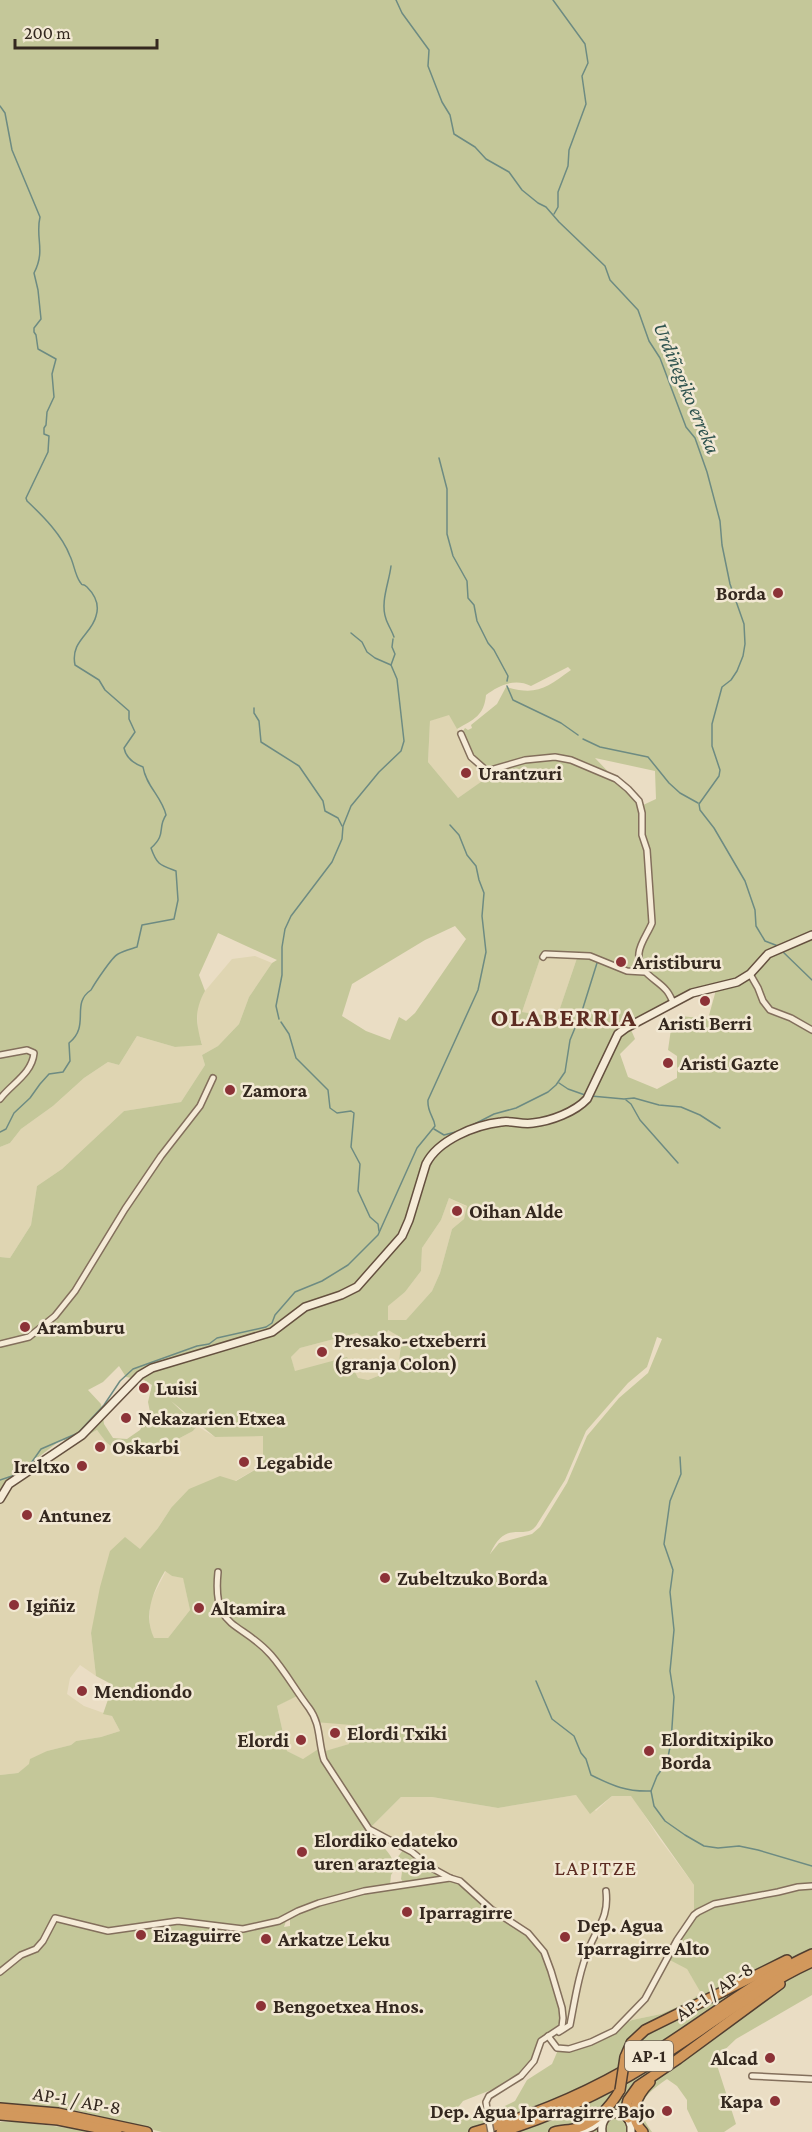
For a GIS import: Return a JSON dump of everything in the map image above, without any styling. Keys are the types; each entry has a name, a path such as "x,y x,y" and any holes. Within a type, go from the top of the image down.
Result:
{"highway":[{"path":"608,2116 618,2095 625,2057 631,2043 645,2030 768,1968 812,1949"},
{"name":"AP-1 / AP-8","path":"474,2132 546,2108 606,2081 662,2048 764,1978 812,1954"},
{"path":"632,2127 627,2104 631,2093 642,2083 764,1995 812,1964"},
{"name":"AP-1 / AP-8","path":"501,2132 549,2115 609,2087 666,2054 753,1994 812,1964"},
{"path":"643,2132 635,2119 636,2102 643,2089 662,2070"},
{"path":"554,2132 573,2129 589,2123 604,2112 618,2095"},
{"name":"AP-1 / AP-8","path":"0,2108 58,2113 147,2132"},
{"name":"AP-1 / AP-8","path":"0,2115 58,2120 117,2132"}],"street":[{"path":"461,734 471,756 487,771 525,760 555,757 571,760 616,779 639,801 642,813 642,835 647,850 652,923 639,953 639,963 644,972 666,990 674,1002"},
{"path":"0,1499 9,1484 82,1435 140,1375 153,1368 272,1332 305,1307 357,1287 402,1236 426,1164 441,1146 480,1127 502,1121 532,1123 580,1107 587,1099 618,1034 626,1028 692,993 736,982 750,974 768,954 812,935"},
{"path":"543,957 545,954 590,956 627,971 644,972"},
{"path":"750,974 770,1010 792,1018 812,1030"},
{"path":"0,1055 27,1050 34,1053 33,1061 27,1071 7,1089 0,1099"},
{"path":"0,1344 29,1337 55,1316 75,1291 125,1209 161,1156 200,1106 213,1078"},
{"path":"218,1572 216,1584 219,1605 225,1619 256,1640 271,1655 309,1707 317,1722 321,1740 320,1749 324,1760 369,1829 412,1852 430,1867 460,1881 491,1909 528,1934 544,1952 557,1990 563,2018 562,2027 551,2035"},
{"path":"0,1972 21,1955 36,1949 55,1918 108,1931 178,1921 243,1929 279,1921 319,1903 364,1891 450,1878"},
{"path":"551,2035 554,2047 569,2049 614,2031 645,1999 677,1940 698,1912 714,1904 812,1886"},
{"path":"491,2132 486,2102 489,2096 527,2070 534,2061 541,2041 570,2025 576,1990 589,1948 606,1914 606,1891"},
{"path":"752,2076 812,2079"},
{"path":"576,2132 592,2127 608,2116 620,2113 632,2127"},
{"path":"602,2132 601,2126 608,2116"}],"shaded area":[{"path":"449,714 472,756 499,770 458,798 428,762 430,721"},
{"path":"542,953 577,958 557,1017 522,1012"},
{"path":"255,956 272,963 249,997 239,1024 218,1046 202,1055 205,1065 181,1102 124,1111 62,1169 37,1186 31,1225 10,1258 0,1257 0,1147 10,1143 21,1129 53,1106 84,1078 108,1062 119,1065 137,1036 175,1047 202,1044 198,1032 197,1006 205,991 232,959"},
{"path":"449,1198 468,1207 464,1219 452,1229 440,1273 432,1291 406,1320 387,1320 387,1306 405,1292 421,1271 422,1248 441,1220"},
{"path":"388,1330 402,1337 398,1368 368,1380 295,1372 291,1357 300,1348 357,1333"},
{"path":"197,1426 215,1437 263,1435 263,1465 235,1481 171,1508 140,1550 125,1538 91,1633 96,1676 80,1665 70,1678 67,1694 84,1706 112,1716 120,1731 76,1741 71,1745 47,1751 18,1773 0,1775 0,1499 4,1491 97,1430 104,1439 149,1451 164,1449 193,1431"},
{"path":"166,1571 172,1576 183,1577 190,1610 168,1638 153,1638 150,1630 150,1602"},
{"path":"297,1695 307,1707 351,1725 349,1744 303,1759 287,1751 277,1706"},
{"path":"576,1795 596,1811 612,1796 632,1796 659,1838 694,1885 694,1915 687,1969 702,1993 661,2014 632,2020 591,2042 558,2050 554,2033 442,1872 413,1851 371,1827 401,1797 432,1797 498,1808"}],"green space":[{"path":"0,0 812,0 812,1995 736,2039 715,2059 736,2124 724,2132 698,2132 687,2109 687,2100 677,2086 667,2079 652,2090 643,2101 643,2115 652,2132 162,2132 78,2111 0,2104 0,1775 18,1773 29,1764 30,1759 47,1751 71,1745 76,1741 120,1731 112,1716 103,1714 113,1685 96,1676 91,1633 110,1551 125,1537 140,1549 171,1508 189,1489 220,1476 236,1481 263,1465 263,1436 215,1437 171,1401 197,1426 193,1431 164,1449 143,1450 136,1455 123,1452 109,1445 97,1430 71,1445 62,1439 27,1466 29,1474 4,1491 0,1499 0,1257 10,1258 31,1225 37,1186 62,1169 124,1111 181,1102 205,1065 202,1055 218,1046 239,1024 249,997 272,963 277,960 218,933 199,975 205,991 197,1017 202,1045 175,1047 137,1036 119,1065 108,1062 84,1078 53,1106 21,1129 10,1143 0,1147","holes":["568,667 571,670 541,689 526,691 506,687 497,704 471,725 472,728 468,730 465,728 462,733 475,758 486,770 498,770 458,798 428,762 430,721 449,715 457,729 477,716 483,708 486,695 491,691 513,683 531,686","595,758 655,771 656,799 641,806","455,926 466,939 415,1013 406,1021 399,1017 390,1040 366,1031 342,1016 352,984 425,940","542,953 577,958 557,1017 522,1012","716,990 708,1019 681,1016 672,1022 668,1050 677,1056 677,1078 657,1089 628,1077 620,1054 635,1039 629,1025 692,991","449,1198 467,1206 464,1219 452,1229 440,1273 432,1291 406,1320 388,1320 388,1306 405,1292 421,1271 422,1248 441,1220","388,1330 402,1338 398,1368 368,1380 358,1378 347,1357 295,1371 291,1357 300,1348 357,1333 372,1343 382,1343","657,1337 662,1339 648,1373 619,1398 587,1436 567,1483 540,1527 532,1534 499,1543 490,1554 496,1543 508,1533 526,1532 536,1526 565,1480 586,1431 628,1383 647,1367","119,1366 126,1377 144,1380 152,1385 148,1402 150,1412 140,1430 127,1439 113,1438 104,1424 101,1404 88,1390 103,1382","165,1571 172,1576 183,1578 190,1610 168,1638 154,1638 149,1621 151,1603","297,1696 315,1722 351,1725 349,1744 322,1752 320,1748 303,1759 287,1751 277,1706","576,1795 590,1814 612,1796 631,1796 694,1885 694,1915 666,1958 687,1969 701,1993 690,2001 661,2014 632,2020 591,2042 558,2050 552,2064 527,2080 515,2101 484,2116 471,2116 456,2110 463,2101 519,2077 531,2063 541,2041 554,2033 563,2018 559,1996 543,1952 524,1930 499,1915 472,1890 450,1878 321,1903 342,1895 390,1885 391,1875 396,1868 394,1862 387,1850 363,1826 371,1827 401,1797 432,1797 498,1808","313,1906 290,1918 290,1926 284,1927 286,1921 238,1931 189,1923 190,1920 240,1928 289,1917"]},
{"path":"403,1850 411,1853 444,1877 403,1882 397,1858"},
{"path":"16,2121 98,2132 0,2132 0,2122"}],"waterway":[{"name":"Urdiñegiko erreka","path":"396,0 402,13 429,50 428,66 442,102 450,115 454,134 475,147 486,159 509,172 522,190 546,207 605,266 610,280 638,310 649,341 660,358 686,427 695,438 720,521 730,584 744,624 745,644 737,671 722,687 712,724 712,746 720,770 719,776 699,804 700,810 714,828 745,881 755,910 756,926 765,941 778,946"},
{"path":"553,0 585,44 588,63 582,76 586,104 569,150 568,166 558,192 558,207 554,214"},
{"path":"0,106 5,113 12,150 40,217 40,251 34,273 41,319 34,328 34,332 38,349 56,359 52,374 54,397 47,412 44,428 44,434 49,436 48,452 26,498 52,526 67,548 78,579 90,590 96,600 96,616 78,644 74,657 75,665 99,680 105,690 129,711 129,719 135,732 124,748 131,760 143,767 147,780 164,809 166,815 159,839 151,848 160,864 176,871 178,900 174,919 142,925 137,947 118,954 108,965 82,1002 79,1029 69,1043 70,1061 63,1072 49,1074 30,1098 14,1113 6,1129 0,1132"},
{"path":"439,458 447,489 447,534 453,556 467,581 468,598 474,605 477,621 508,676 507,681"},
{"path":"391,566 384,613 394,637"},
{"path":"351,633 362,642 367,652 391,665"},
{"path":"279,1019 276,1006 282,975 282,947 285,929 291,916 332,862 342,839 343,826 351,806 379,772 401,751 404,741 397,679 391,665 395,654 392,647 393,639"},
{"path":"507,686 513,700 561,723 578,735"},
{"path":"254,708 259,721 261,742 299,766 323,801 325,811 338,818 342,826"},
{"path":"583,739 600,747 648,757 669,783 680,793 698,803"},
{"path":"0,1480 29,1466 41,1449 78,1433 104,1405 120,1381 133,1369 197,1346 209,1344 217,1338 266,1327 272,1323 275,1315 295,1292 322,1281 348,1265 378,1235 417,1148 435,1126 428,1100 478,990 486,952 482,916 484,893 476,866 467,855 459,835 450,825"},
{"name":"Urdiñegiko erreka","path":"782,951 812,980"},
{"path":"434,1129 444,1135 463,1130 494,1114 516,1108 548,1092 556,1085 565,1072 570,1040 597,963"},
{"path":"281,1022 289,1034 296,1058 328,1090 330,1108 337,1113 351,1111 354,1113 351,1147 360,1164 358,1191 370,1217 378,1224 379,1231"},
{"path":"559,1083 585,1095"},
{"path":"591,1096 634,1098 659,1105 681,1107 700,1115 720,1128"},
{"path":"626,1100 631,1104 640,1120 678,1163"},
{"path":"680,1457 681,1474 670,1501 664,1544 673,1570 670,1592 674,1630 670,1671 674,1697 671,1742 667,1762 657,1776 651,1791 654,1806 665,1821 704,1846 718,1848 739,1846 812,1866"},
{"path":"536,1681 552,1719 574,1736 586,1759 591,1775 620,1787 651,1791"}],"place":[{"name":"Borda","path":"778,593"},
{"name":"Urantzuri","path":"466,773"},
{"name":"Aristiburu","path":"621,962"},
{"name":"Aristi Berri","path":"705,1001"},
{"name":"Aristi Gazte","path":"668,1063"},
{"name":"Zamora","path":"230,1090"},
{"name":"Oihan Alde","path":"457,1211"},
{"name":"Aramburu","path":"25,1327"},
{"name":"Presako-etxeberri (granja Colon)","path":"322,1352"},
{"name":"Luisi","path":"144,1388"},
{"name":"Nekazarien Etxea","path":"126,1418"},
{"name":"Oskarbi","path":"100,1447"},
{"name":"Legabide","path":"244,1462"},
{"name":"Ireltxo","path":"82,1466"},
{"name":"Antunez","path":"27,1515"},
{"name":"Zubeltzuko Borda","path":"385,1578"},
{"name":"Igiñiz","path":"14,1605"},
{"name":"Altamira","path":"199,1608"},
{"name":"Mendiondo","path":"82,1691"},
{"name":"Elordi Txiki","path":"335,1733"},
{"name":"Elordi","path":"301,1740"},
{"name":"Elorditxipiko Borda","path":"649,1751"},
{"name":"Elordiko edateko uren araztegia","path":"302,1852"},
{"name":"Iparragirre","path":"407,1912"},
{"name":"Eizaguirre","path":"141,1935"},
{"name":"Dep. Agua Iparragirre Alto","path":"565,1937"},
{"name":"Arkatze Leku","path":"266,1939"},
{"name":"Bengoetxea Hnos.","path":"261,2006"},
{"name":"Alcad","path":"770,2058"},
{"name":"Kapa","path":"775,2101"},
{"name":"Dep. Agua Iparragirre Bajo","path":"667,2111"}],"district":[{"name":"OLABERRIA","path":"564,1017"},
{"name":"LAPITZE","path":"596,1868"}]}
